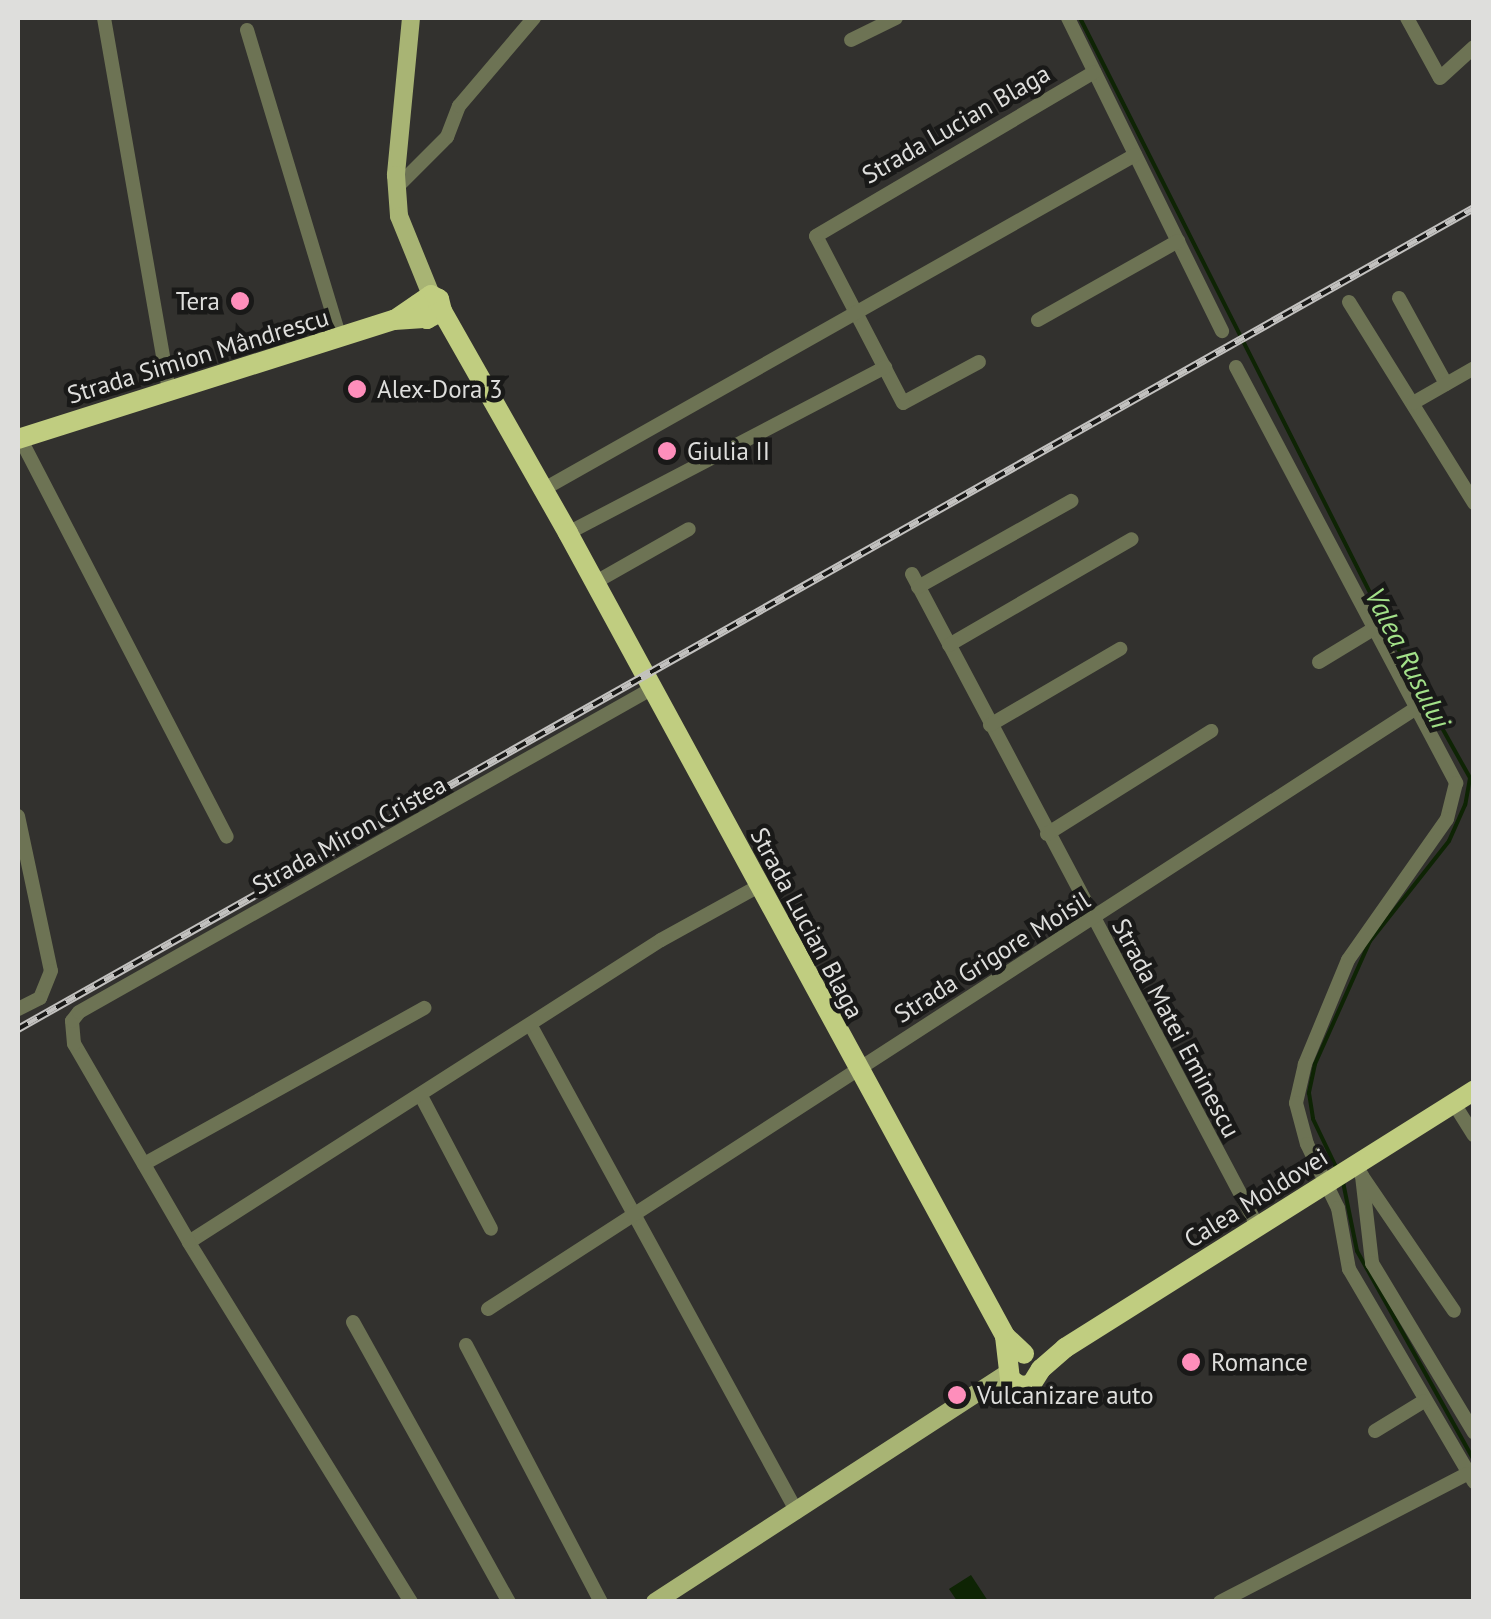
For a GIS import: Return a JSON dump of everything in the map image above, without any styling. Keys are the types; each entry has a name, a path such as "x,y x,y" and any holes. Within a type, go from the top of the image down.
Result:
{"highway":[{"name":"Strada Simion Mândrescu","path":"19,438 340,338 394,320 428,303"},
{"name":"Strada Lucian Blaga","path":"428,303 454,337 544,489 1022,1367"},
{"name":"Calea Moldovei","path":"1022,1367 1066,1348 1474,1090"}],"main road":[{"path":"411,18 397,187 399,216 428,303"},
{"name":"Calea Moldovei","path":"654,1602 1022,1367"},
{"name":"Calea Moldovei","path":"672,1602 986,1402 1022,1367"}],"street":[{"path":"104,18 170,392"},
{"path":"397,187 447,137 459,106 534,18"},
{"path":"852,40 896,18"},
{"path":"1068,18 1222,331"},
{"path":"1407,18 1440,78 1474,47"},
{"path":"247,30 340,338"},
{"name":"Strada Lucian Blaga","path":"979,362 903,404 816,236 1094,72"},
{"path":"544,489 1135,154"},
{"path":"1038,320 1178,242"},
{"path":"1399,298 1446,384"},
{"path":"1349,302 1474,503"},
{"path":"568,533 885,367"},
{"path":"1236,367 1452,770 1452,808 1355,946 1305,1064 1296,1103 1344,1175 1454,1311"},
{"path":"1413,403 1474,368"},
{"path":"19,438 227,837"},
{"name":"Strada Matei Eminescu","path":"1070,501 915,580 1257,1225"},
{"path":"594,582 688,529"},
{"path":"948,644 1132,540"},
{"path":"1319,662 1375,628"},
{"path":"990,725 1120,649"},
{"name":"Strada Miron Cristea","path":"144,1164 74,1044 72,1022 79,1012 651,689"},
{"name":"Strada Grigore Moisil","path":"488,1309 1418,708"},
{"path":"1048,834 1210,731"},
{"path":"18,816 51,971 40,998 18,1009"},
{"path":"189,1242 662,940 759,886"},
{"path":"411,1602 144,1164 424,1008"},
{"path":"531,1026 796,1512"},
{"path":"421,1096 491,1229"},
{"path":"1453,1102 1474,1134"},
{"path":"1220,1602 1470,1478 1349,1269 1338,1208 1344,1175"},
{"path":"1344,1175 1372,1263 1474,1433"},
{"path":"353,1322 509,1602"},
{"path":"466,1345 601,1602"},
{"path":"1375,1431 1424,1400"}],"shaded area":[{"path":"971,1575 988,1601 957,1601 949,1589"}],"waterway":[{"name":"Valea Rusului","path":"1080,18 1403,658 1470,778 1465,805 1449,841 1370,941 1315,1064 1309,1093 1313,1119 1337,1169"},
{"name":"Valea Rusului","path":"1343,1182 1357,1251 1474,1460"}],"railway":[{"path":"18,1029 1474,208"}],"place":[{"name":"Tera","path":"240,301"},
{"name":"Alex-Dora 3","path":"357,389"},
{"name":"Giulia II","path":"667,451"},
{"name":"Romance","path":"1191,1362"},
{"name":"Vulcanizare auto","path":"957,1395"}]}
